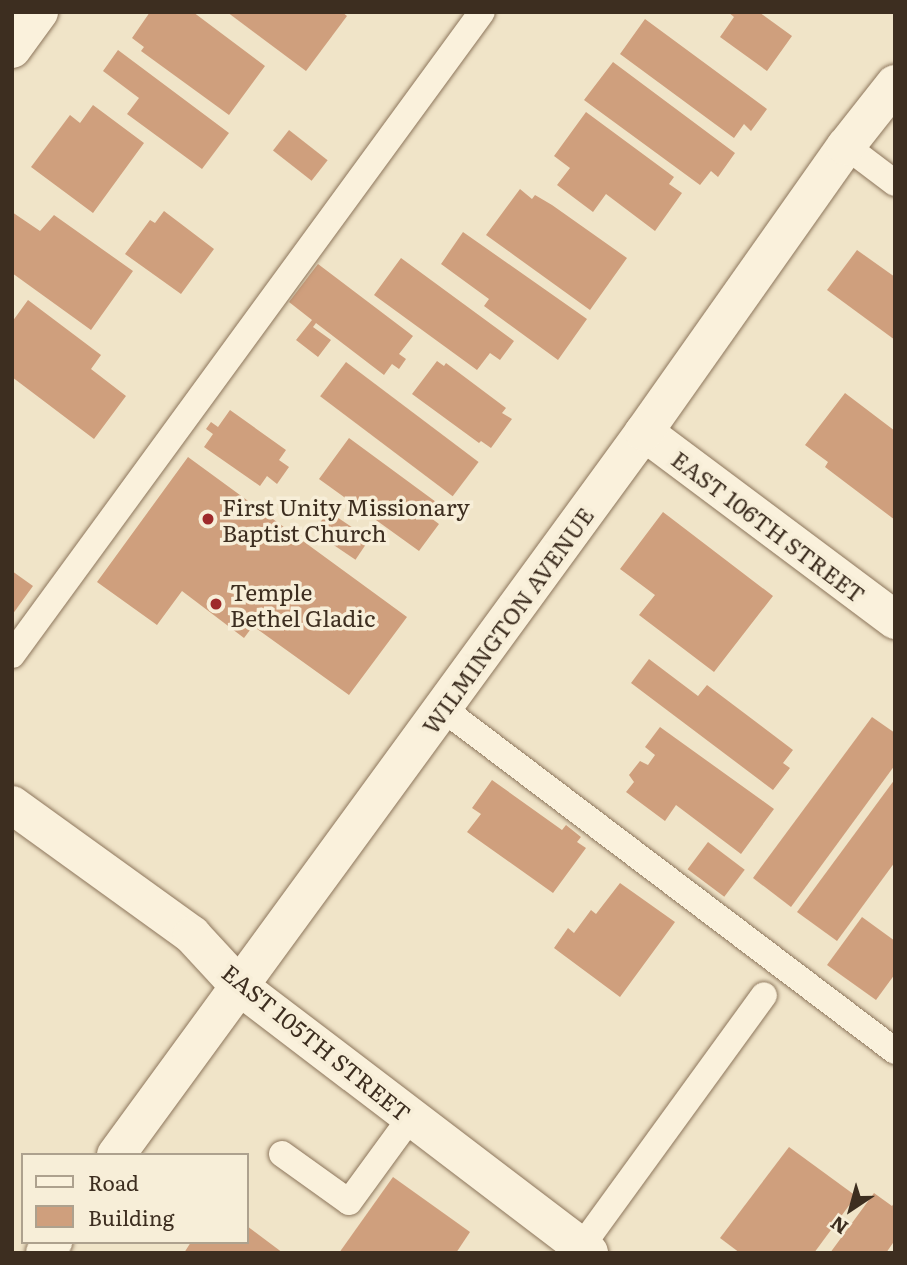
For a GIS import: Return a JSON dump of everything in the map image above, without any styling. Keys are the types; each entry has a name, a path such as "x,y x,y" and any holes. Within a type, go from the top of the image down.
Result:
{"main road":[{"path":"12,49 39,12"},
{"name":"WILMINGTON AVENUE","path":"118,1153 644,432 846,146 895,84"},
{"name":"EAST 106TH STREET","path":"644,432 895,620"},
{"name":"EAST 105TH STREET","path":"12,805 192,935 239,986 585,1250"}],"lane":[{"path":"12,655 481,12"},
{"path":"846,146 895,183"},
{"path":"442,708 895,1051"},
{"path":"585,1250 764,995"},
{"path":"282,1154 349,1202 411,1117"}],"building":[{"path":"150,12 193,12 265,66 229,115 141,51 144,47 132,38"},
{"path":"227,12 342,12 347,16 306,71"},
{"path":"728,12 759,12 792,36 767,71 720,37 734,17"},
{"path":"645,19 767,109 751,131 744,124 734,138 620,54"},
{"path":"118,50 229,133 202,169 127,114 139,98 103,71"},
{"path":"613,62 735,153 718,177 711,171 700,185 584,100"},
{"path":"93,105 144,143 93,213 31,167 70,115 80,123"},
{"path":"586,112 674,177 669,184 682,193 655,231 606,194 593,212 557,185 570,168 554,156"},
{"path":"289,130 328,160 312,181 273,150"},
{"path":"520,189 532,199 535,195 552,205 627,258 590,310 486,235"},
{"path":"164,211 214,249 181,294 125,254 150,220 155,223"},
{"path":"12,212 40,231 54,215 133,271 91,330 12,273"},
{"path":"463,232 587,319 558,360 484,306 489,299 441,264"},
{"path":"857,250 895,277 895,340 827,290"},
{"path":"401,258 514,341 500,360 490,353 477,370 374,295"},
{"path":"318,264 413,336 399,354 406,359 399,369 392,364 384,375 316,323 313,327 331,340 318,357 296,340 312,320 289,302"},
{"path":"28,300 101,355 91,369 126,396 94,439 12,377 12,322"},
{"path":"437,361 444,366 446,363 506,408 502,413 512,419 491,448 481,441 479,443 412,394"},
{"path":"346,362 479,462 453,496 320,396"},
{"path":"845,393 895,431 895,520 825,467 828,462 805,445"},
{"path":"230,410 286,450 279,460 289,467 277,484 267,476 260,486 204,447 213,434 206,429 211,422 218,427"},
{"path":"349,438 436,502 427,515 439,524 419,551 319,479"},
{"name":"First Unity Missionary Baptist Church","path":"188,457 407,617 349,695 253,626 244,638 182,591 157,625 97,582"},
{"path":"328,511 369,539 355,560 314,532"},
{"path":"663,512 773,596 714,672 639,615 655,595 620,569"},
{"path":"12,571 33,586 12,615"},
{"path":"649,659 698,696 707,685 793,750 783,763 790,768 773,790 631,683"},
{"path":"872,717 895,733 895,765 791,907 753,878"},
{"path":"660,727 774,809 741,854 676,805 665,821 626,792 634,782 629,775 640,761 648,765 655,755 645,747"},
{"path":"895,779 895,862 837,941 797,912"},
{"path":"492,780 562,830 566,825 581,837 577,842 586,848 553,893 467,832 481,814 472,808"},
{"path":"708,842 745,870 724,897 688,869"},
{"path":"620,883 675,922 620,997 554,948 568,928 574,933 591,910 596,914"},
{"path":"862,917 895,941 895,974 876,1000 827,965"},
{"path":"789,1147 856,1196 814,1253 740,1253 720,1238"},
{"path":"393,1177 470,1232 456,1253 339,1253"},
{"path":"874,1193 892,1206 895,1202 895,1240 886,1253 830,1253"},
{"path":"248,1227 283,1253 184,1253 190,1244 248,1244"}],"place":[{"name":"First Unity Missionary Baptist Church","path":"208,519"},
{"name":"Temple Bethel Gladic","path":"216,604"}]}
